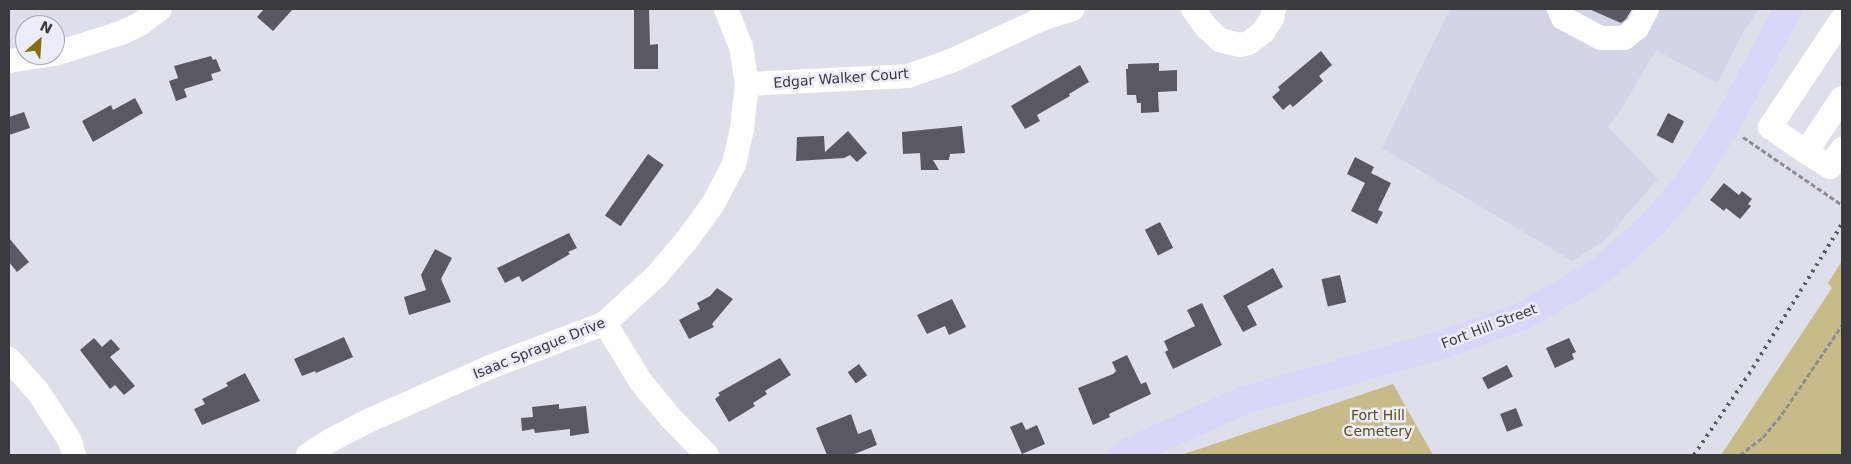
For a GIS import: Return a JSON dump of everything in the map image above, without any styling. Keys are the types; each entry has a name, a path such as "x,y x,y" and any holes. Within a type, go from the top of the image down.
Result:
{"main road":[{"name":"Fort Hill Street","path":"1122,455 1242,400 1438,346 1523,316 1562,296 1599,272 1653,224 1689,182 1725,127 1788,9"}],"street":[{"path":"65,51 121,33 140,24 160,9"},
{"name":"Isaac Sprague Drive","path":"308,455 331,440 368,421 490,367 605,323 657,275 686,242 713,204 734,164 742,130 747,84 741,47 726,9"},
{"name":"Edgar Walker Court","path":"747,84 908,76 951,61 1044,18 1073,9"},
{"path":"1193,9 1220,40 1240,45 1257,39 1269,25 1274,9"},
{"path":"1560,9 1563,18 1601,38 1624,38 1637,28 1647,9"},
{"path":"1842,20 1770,127 1830,166 1842,149"},
{"path":"1806,152 1842,98"},
{"path":"605,323 641,382 670,417 707,455"},
{"path":"9,358 39,393 70,441 74,455"}],"path":[{"path":"1725,127 1746,139 1841,204"},
{"path":"1740,455 1763,437 1782,414 1842,325"}],"shaded area":[{"path":"1450,9 1759,9 1744,31 1717,83 1656,50 1618,115 1608,127 1658,179 1604,241 1572,261 1382,148"}],"green space":[{"path":"1842,261 1842,455 1721,455 1832,288 1828,283"},
{"name":"Fort Hill Cemetery","path":"1393,384 1433,455 1181,455 1226,440"}],"building":[{"path":"264,9 293,9 273,31 257,17"},
{"path":"634,9 649,9 650,45 658,44 658,69 634,69"},
{"path":"1589,9 1632,9 1621,23"},
{"path":"1321,51 1332,65 1319,76 1323,81 1293,107 1290,104 1283,110 1272,97 1280,90 1278,87"},
{"path":"211,56 213,60 216,59 221,71 211,74 213,80 184,89 187,97 176,101 169,81 178,78 174,66"},
{"path":"1159,63 1159,71 1177,70 1177,91 1158,92 1159,112 1141,113 1141,103 1137,103 1136,95 1127,95 1126,69 1128,69 1128,64"},
{"path":"1080,65 1089,82 1069,94 1070,96 1037,115 1040,121 1025,129 1011,106"},
{"path":"135,98 143,113 93,142 82,121 111,105 113,110"},
{"path":"24,112 30,128 9,135 9,117"},
{"path":"1668,113 1684,121 1673,143 1657,135"},
{"path":"962,126 965,153 950,154 949,160 933,160 939,170 921,170 920,153 903,154 902,132"},
{"path":"848,131 867,153 857,162 850,155 844,158 796,161 797,137 824,136 825,152"},
{"path":"648,154 664,165 621,226 605,215"},
{"path":"1355,157 1374,167 1371,173 1391,183 1378,210 1383,212 1377,224 1351,211 1365,183 1347,174"},
{"path":"1724,183 1739,195 1742,191 1752,199 1748,204 1751,206 1740,219 1726,208 1724,211 1710,200"},
{"path":"1160,222 1173,248 1158,256 1145,230"},
{"path":"569,233 577,248 568,252 570,254 522,282 519,276 505,283 497,268"},
{"path":"9,238 29,262 17,272 9,262"},
{"path":"435,249 452,258 441,279 451,302 409,315 404,297 426,290 421,275"},
{"path":"1273,268 1283,287 1247,306 1257,325 1243,332 1223,296"},
{"path":"1340,275 1346,302 1328,307 1321,279"},
{"path":"717,288 733,299 712,324 714,327 689,339 679,320 700,309 697,303 710,296"},
{"path":"952,299 966,327 949,335 945,326 927,334 917,315"},
{"path":"1202,303 1222,345 1173,369 1165,352 1168,350 1164,341 1195,326 1187,310"},
{"path":"344,337 353,357 316,373 315,371 302,376 294,359"},
{"path":"94,338 102,347 111,339 120,349 110,357 135,386 124,395 115,385 110,389 80,350"},
{"path":"1569,338 1576,352 1572,354 1574,359 1555,368 1546,348"},
{"path":"1127,355 1141,384 1146,382 1151,394 1109,414 1110,417 1093,425 1078,388 1113,374 1116,371 1112,362"},
{"path":"780,358 791,375 765,391 767,394 753,403 755,406 729,422 715,399 720,395 718,393"},
{"path":"859,364 867,375 856,384 848,372"},
{"path":"1507,365 1513,377 1488,389 1482,378"},
{"path":"245,373 260,401 202,425 194,409 205,404 202,399 228,386 226,383"},
{"path":"559,404 559,409 586,406 589,433 570,436 570,429 535,433 534,429 522,431 521,418 533,417 532,407"},
{"path":"1516,408 1523,426 1507,432 1500,414"},
{"path":"851,414 858,434 871,429 877,445 852,455 827,455 816,428"},
{"path":"1022,422 1026,430 1037,425 1045,444 1022,454 1010,427"}],"railway":[{"path":"1694,455 1749,374 1842,224"}]}
